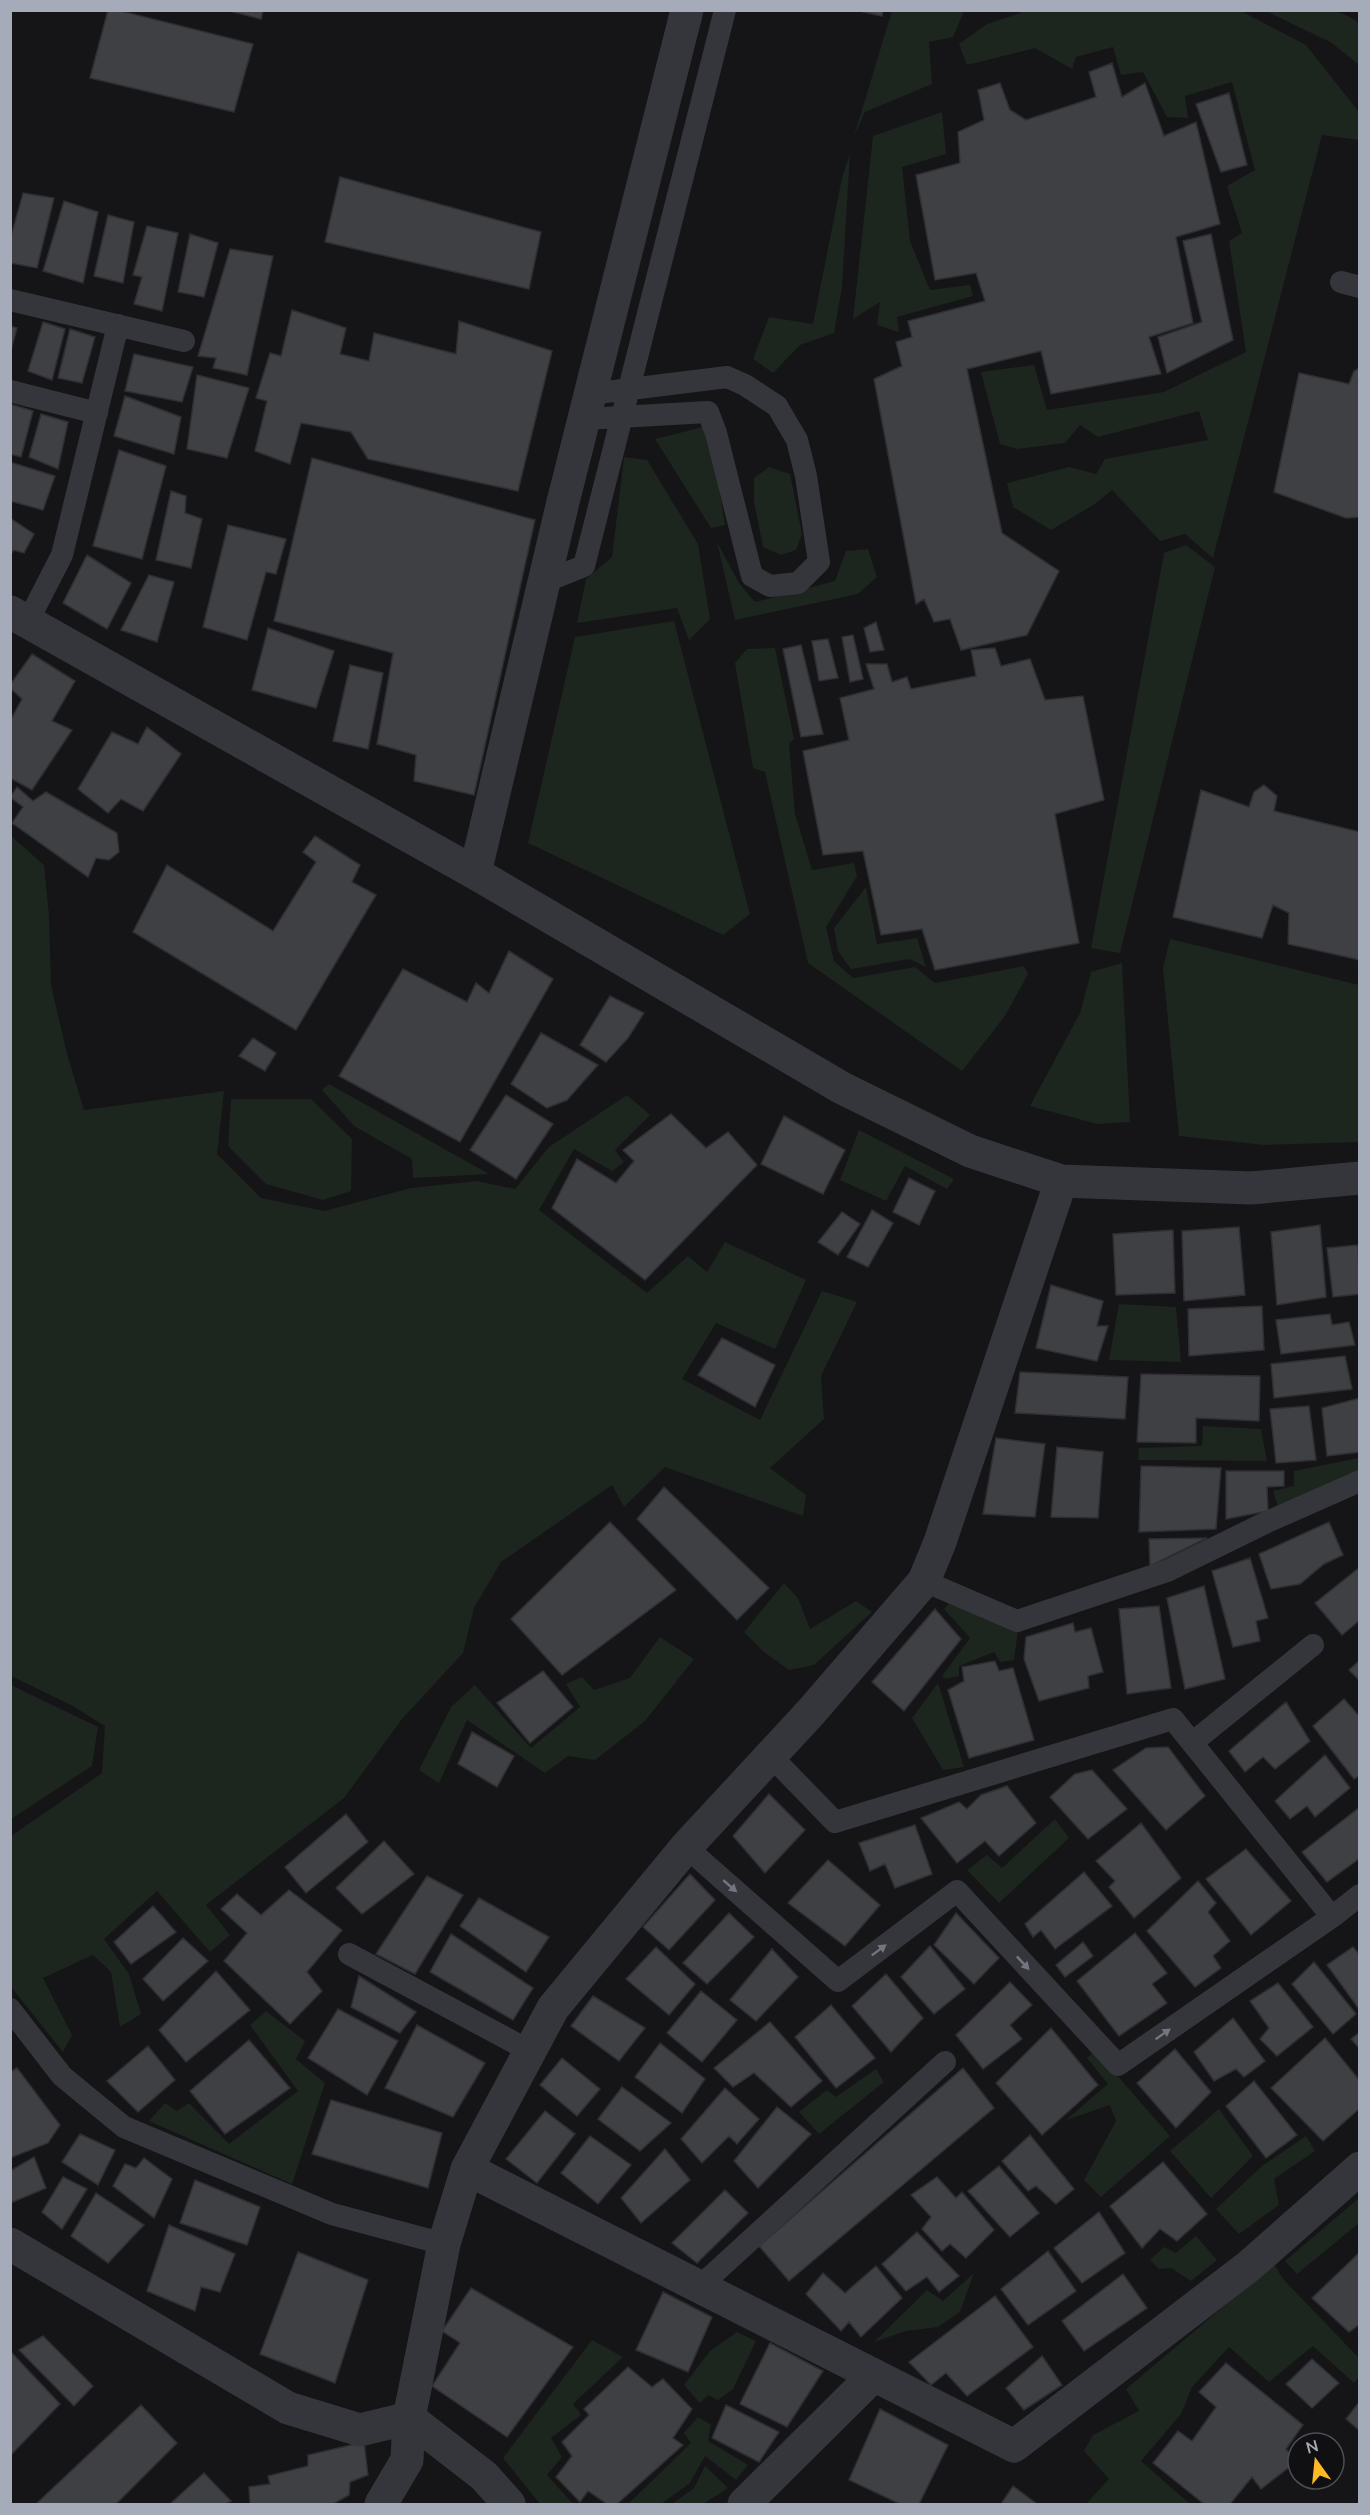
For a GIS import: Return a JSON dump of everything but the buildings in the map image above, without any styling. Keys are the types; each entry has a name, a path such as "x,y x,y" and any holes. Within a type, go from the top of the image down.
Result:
{"street":[{"path":"475,873 587,406 687,10"},
{"path":"19,617 475,873 842,1088 970,1151 1061,1181 1251,1188 1359,1178"},
{"path":"381,2505 406,2460 409,2418 444,2244 467,2169 553,2008 686,1847 811,1712 924,1581 944,1531 1061,1181"},
{"path":"467,2169 1014,2446 1249,2266 1359,2168"},
{"path":"10,2244 288,2408 360,2430 409,2418"},
{"path":"744,2505 874,2375"},
{"path":"409,2418 484,2476 509,2505"}],"lane":[{"path":"544,582 584,566 627,389 725,10"},
{"path":"10,300 184,341"},
{"path":"19,617 62,555 118,325"},
{"path":"727,377 745,385 777,406 797,440 806,476 819,562 798,583 770,586 752,576 716,433 708,411 620,417 587,406 627,389 727,377"},
{"path":"10,392 97,413"},
{"path":"924,1581 1017,1621 1167,1571 1267,1522 1359,1481"},
{"path":"1192,1743 1313,1645"},
{"path":"770,1755 835,1822 1173,1719 1332,1917"},
{"path":"686,1847 838,1981 957,1892 1118,2065 1332,1917 1359,1895"},
{"path":"349,1954 530,2051"},
{"path":"10,2009 62,2076 124,2127 332,2214 444,2244"},
{"path":"699,2287 945,2062"}],"shaded area":[{"path":"1314,9 1349,17 1359,23 1359,65 1332,43 1266,11"},
{"path":"892,11 964,11 953,37 929,42 932,84 865,112 854,136"},
{"path":"1022,11 1241,11 1306,45 1359,112 1359,140 1322,135 1213,558 1185,534 1160,541 1112,490 1095,504 1051,530 1013,507 1007,483 1069,467 1096,474 1105,459 1208,440 1199,411 1098,437 1080,425 1065,443 1017,449 1000,444 981,372 1034,365 1047,410 1164,392 1246,352 1229,241 1242,233 1227,186 1255,170 1232,82 1185,96 1188,118 1167,117 1143,72 1121,75 1113,47 1076,57 1072,69 1035,48 967,65 959,44 987,24"},
{"path":"942,112 946,154 902,167 910,241 930,290 970,285 973,296 897,317 899,332 877,325 880,302 853,319 873,136"},
{"path":"850,153 842,287 834,333 800,345 773,373 753,359 769,317 813,324 842,178"},
{"path":"703,427 715,463 725,525 711,528 655,439"},
{"path":"624,457 647,460 698,544 710,619 689,640 677,608 577,623 586,579 612,557"},
{"path":"769,467 790,474 802,534 796,550 781,555 763,547 754,502 754,478"},
{"path":"717,542 739,583 755,602 835,581 846,551 868,549 877,577 858,594 735,620"},
{"path":"1186,545 1215,567 1120,953 1091,948 1164,553"},
{"path":"674,621 750,914 723,935 528,843 575,637"},
{"path":"775,648 794,739 789,744 795,814 812,870 854,863 857,876 826,927 834,961 853,978 915,967 935,983 1024,966 1028,974 1005,1016 962,1071 808,963 765,772 753,768 735,663 747,649"},
{"path":"11,836 44,865 49,915 51,985 67,1054 84,1110 224,1091 217,1154 261,1198 324,1211 411,1188 477,1181 515,1189 549,1147 627,1095 650,1115 615,1150 624,1162 612,1171 574,1149 539,1210 647,1293 688,1256 707,1272 725,1242 806,1280 775,1349 716,1323 682,1379 760,1420 822,1291 857,1302 821,1376 824,1419 770,1468 806,1495 803,1516 665,1467 624,1507 612,1485 501,1562 474,1608 463,1653 402,1719 344,1798 206,1905 230,1935 210,1952 157,1891 104,1939 129,1974 141,2014 120,2027 111,1972 93,1955 43,1978 72,2035 63,2052 11,1987 11,1836 102,1773 105,1726 71,1705 11,1676"},
{"path":"866,887 877,944 917,938 926,967 910,959 851,969 838,951 834,928"},
{"path":"1170,939 1359,985 1359,1142 1264,1145 1179,1136 1163,968"},
{"path":"1122,963 1130,1122 1097,1124 1030,1106 1080,1013 1091,972"},
{"path":"329,1084 489,1174 413,1178 412,1159 354,1126 322,1090"},
{"path":"231,1099 311,1099 352,1139 351,1191 323,1200 266,1184 228,1146"},
{"path":"859,1130 954,1179 947,1189 905,1166 886,1201 840,1180"},
{"path":"1119,1304 1176,1307 1181,1362 1109,1360"},
{"path":"1203,1426 1261,1429 1267,1461 1138,1460 1139,1448 1202,1446"},
{"path":"1359,1458 1359,1473 1278,1507 1273,1491 1294,1486 1294,1471"},
{"path":"784,1583 798,1598 810,1629 856,1601 872,1612 814,1665 789,1670 764,1652 744,1632"},
{"path":"951,1600 1018,1630 1014,1660 1000,1662 994,1652 959,1666 959,1676 946,1679 942,1676 970,1638 944,1609"},
{"path":"660,1637 694,1659 645,1721 595,1760 568,1756 545,1773 467,1720 439,1783 419,1770 451,1707 475,1685 531,1748 580,1707 566,1684 582,1677 594,1690 630,1678"},
{"path":"938,1683 964,1767 943,1770 912,1718"},
{"path":"11,1685 98,1727 92,1766 11,1819"},
{"path":"1055,1819 1069,1838 999,1903 967,1870 987,1855 1002,1868"},
{"path":"266,2011 305,2041 296,2059 325,2083 292,2184 149,2121 165,2103 177,2111 189,2103 229,2144 298,2091 250,2025"},
{"path":"1095,2050 1170,2136 1101,2197 1084,2180 1116,2121 1110,2105 1066,2120 1108,2084 1087,2058"},
{"path":"876,2069 884,2082 819,2134 799,2112 827,2090 836,2097"},
{"path":"1219,2109 1253,2156 1211,2198 1170,2151"},
{"path":"1306,2136 1315,2151 1274,2179 1279,2205 1239,2234 1216,2209 1262,2166"},
{"path":"1359,2198 1359,2223 1297,2274 1285,2261"},
{"path":"1196,2236 1217,2260 1191,2281 1171,2268 1159,2269 1150,2260 1164,2247 1176,2253"},
{"path":"1274,2264 1283,2279 1359,2358 1359,2377 1354,2383 1313,2346 1269,2382 1229,2347 1192,2387 1181,2414 1141,2461 1190,2504 1086,2504 1109,2479 1084,2451 1093,2435 1139,2411 1126,2389"},
{"path":"974,2273 960,2312 938,2327 906,2331 874,2342 927,2290 943,2301"},
{"path":"737,2332 756,2341 733,2389 718,2400 708,2395 700,2403 684,2385 710,2351"},
{"path":"592,2340 623,2357 573,2404 581,2415 551,2438 562,2457 547,2475 573,2504 540,2504 503,2458"},
{"path":"698,2417 711,2425 708,2441 748,2465 736,2480 705,2456 690,2483 661,2504 628,2504 691,2443 684,2433"},
{"path":"705,2466 728,2488 703,2504 672,2504 694,2488"}]}
